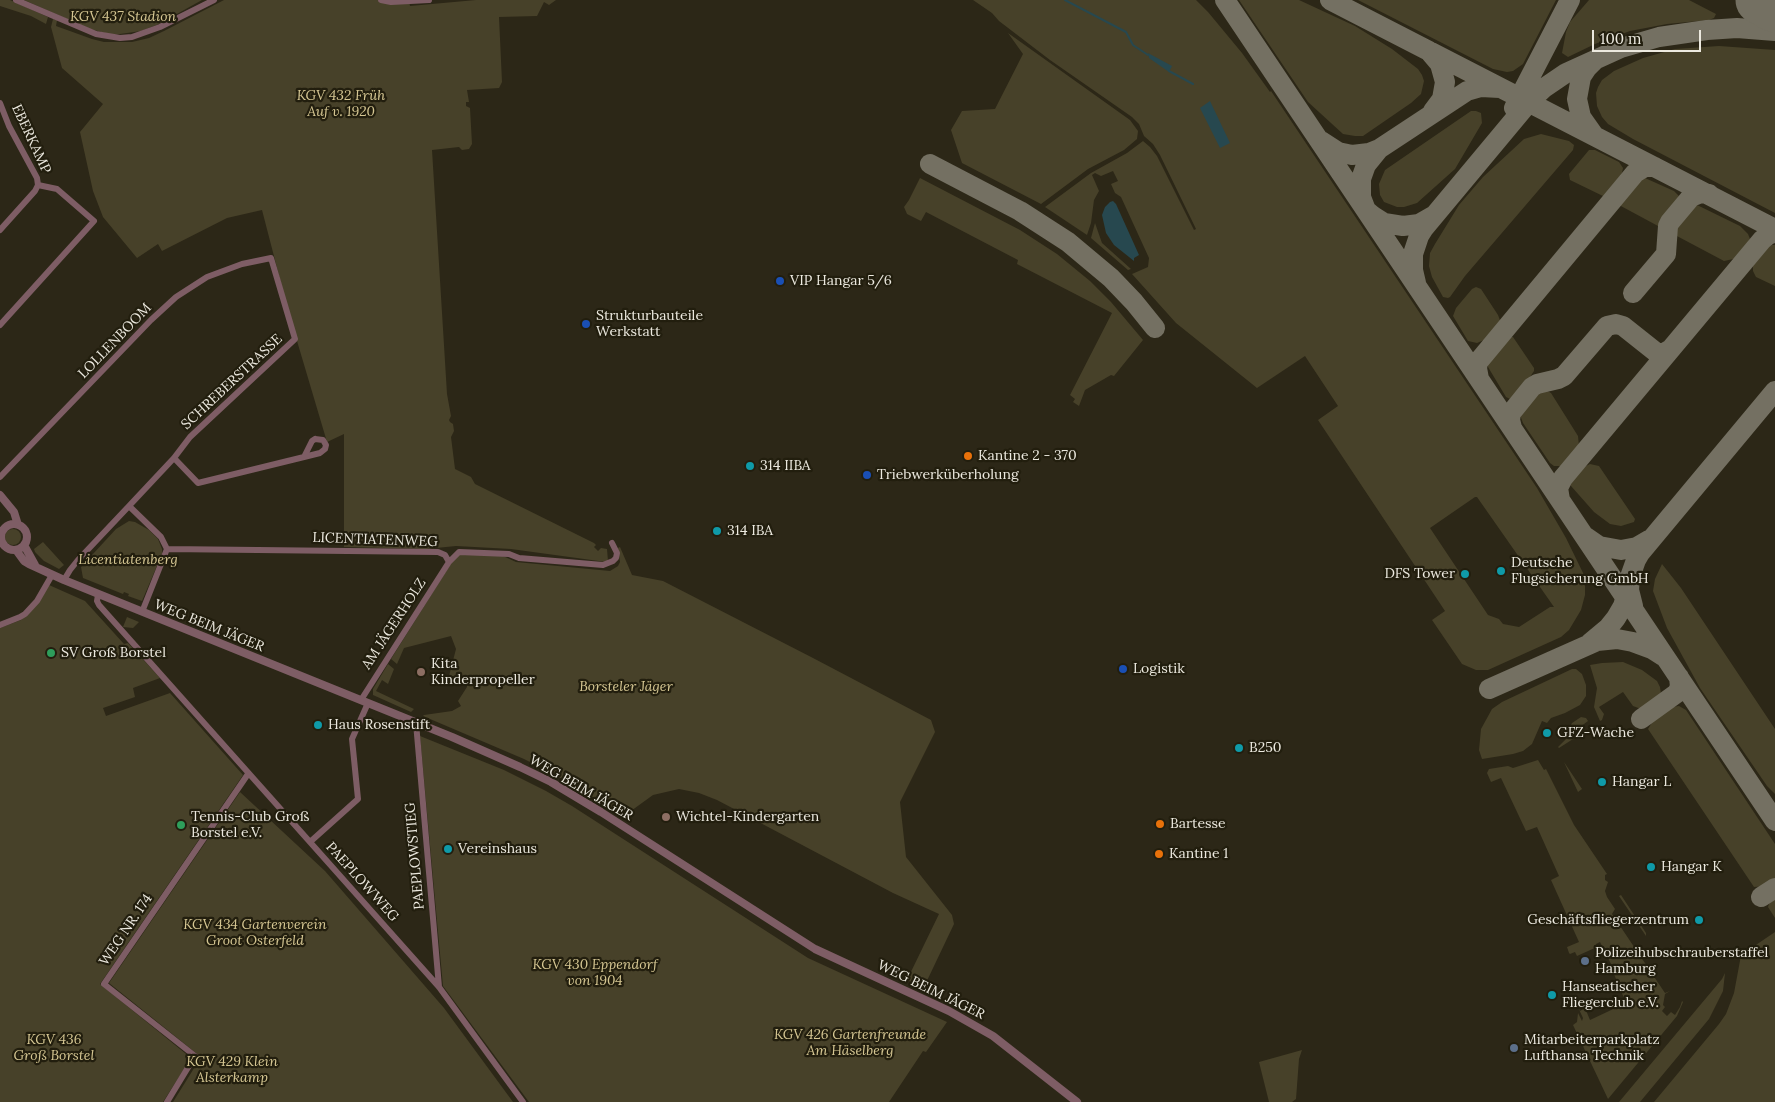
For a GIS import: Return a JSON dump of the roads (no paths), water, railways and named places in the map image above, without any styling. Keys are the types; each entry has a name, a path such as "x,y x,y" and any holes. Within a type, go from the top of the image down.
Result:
{"street":[{"path":"16,0 96,34 120,38 132,37 160,27 214,0"},
{"path":"381,0 391,2 429,0"},
{"name":"EBERKAMP","path":"0,103 8,126 37,178 38,185"},
{"path":"0,230 36,191 38,185 57,189 94,221 0,325"},
{"name":"SCHREBERSTRASSE","path":"64,580 78,560 174,458 190,437 296,339 271,258"},
{"name":"LOLLENBOOM","path":"0,477 151,320 176,297 207,277 242,264 271,258"},
{"path":"174,458 198,483 304,457"},
{"path":"0,494 14,512 18,524 24,528 26,534 24,545 16,550 8,549 1,542 1,531 8,525 18,524"},
{"path":"5,502 8,525"},
{"path":"129,506 161,537 167,549 142,612"},
{"name":"LICENTIATENWEG","path":"167,549 438,552 445,555 449,562 459,552 510,554 518,558 603,565 616,558 612,543"},
{"path":"24,545 36,567"},
{"name":"WEG BEIM JÄGER","path":"16,550 24,560 36,567 98,595 416,723 551,782 815,949 949,1011 986,1032 1014,1051 1077,1102"},
{"name":"AM JÄGERHOLZ","path":"310,842 358,799 352,739 364,702 449,562"},
{"path":"0,625 20,618 25,614 37,601 52,575"},
{"name":"PAEPLOWWEG","path":"98,595 97,601 99,605 439,987 523,1102"},
{"name":"PAEPLOWSTIEG","path":"416,723 439,987"},
{"name":"WEG NR. 174","path":"167,1102 195,1056 104,984 248,774"}],"water":[{"path":"1148,53 1172,66 1169,72 1149,58"},
{"path":"1210,101 1230,143 1220,148 1200,108"},
{"path":"1113,201 1139,255 1134,258 1134,261 1114,245 1106,233 1102,215 1105,207"}],"waterway":[{"path":"1065,0 1126,32 1133,45 1148,55"},
{"path":"1169,71 1193,84"}],"place":[{"name":"VIP Hangar 5/6","path":"780,281"},
{"name":"Strukturbauteile Werkstatt","path":"586,324"},
{"name":"Kantine 2 - 370","path":"968,456"},
{"name":"314 IIBA","path":"750,466"},
{"name":"Triebwerküberholung","path":"867,475"},
{"name":"314 IBA","path":"717,531"},
{"name":"Deutsche Flugsicherung GmbH","path":"1501,571"},
{"name":"DFS Tower","path":"1465,574"},
{"name":"SV Groß Borstel","path":"51,653"},
{"name":"Logistik","path":"1123,669"},
{"name":"Kita Kinderpropeller","path":"421,672"},
{"name":"Haus Rosenstift","path":"318,725"},
{"name":"GFZ-Wache","path":"1547,733"},
{"name":"B250","path":"1239,748"},
{"name":"Hangar L","path":"1602,782"},
{"name":"Wichtel-Kindergarten","path":"666,817"},
{"name":"Bartesse","path":"1160,824"},
{"name":"Tennis-Club Groß Borstel e.V.","path":"181,825"},
{"name":"Vereinshaus","path":"448,849"},
{"name":"Kantine 1","path":"1159,854"},
{"name":"Hangar K","path":"1651,867"},
{"name":"Geschäftsfliegerzentrum","path":"1699,920"},
{"name":"Polizeihubschrauberstaffel Hamburg","path":"1585,961"},
{"name":"Hanseatischer Fliegerclub e.V.","path":"1552,995"},
{"name":"Mitarbeiterparkplatz Lufthansa Technik","path":"1514,1048"}],"park label":[{"name":"KGV 437 Stadion","path":"123,17"},
{"name":"KGV 432 Früh Auf v. 1920","path":"341,104"},
{"name":"Licentiatenberg","path":"128,560"},
{"name":"Borsteler Jäger","path":"626,687"},
{"name":"KGV 434 Gartenverein Groot Osterfeld","path":"255,934"},
{"name":"KGV 430 Eppendorf von 1904","path":"595,974"},
{"name":"KGV 426 Gartenfreunde Am Häselberg","path":"850,1044"},
{"name":"KGV 436 Groß Borstel","path":"54,1048"},
{"name":"KGV 429 Klein Alsterkamp","path":"232,1070"}]}
